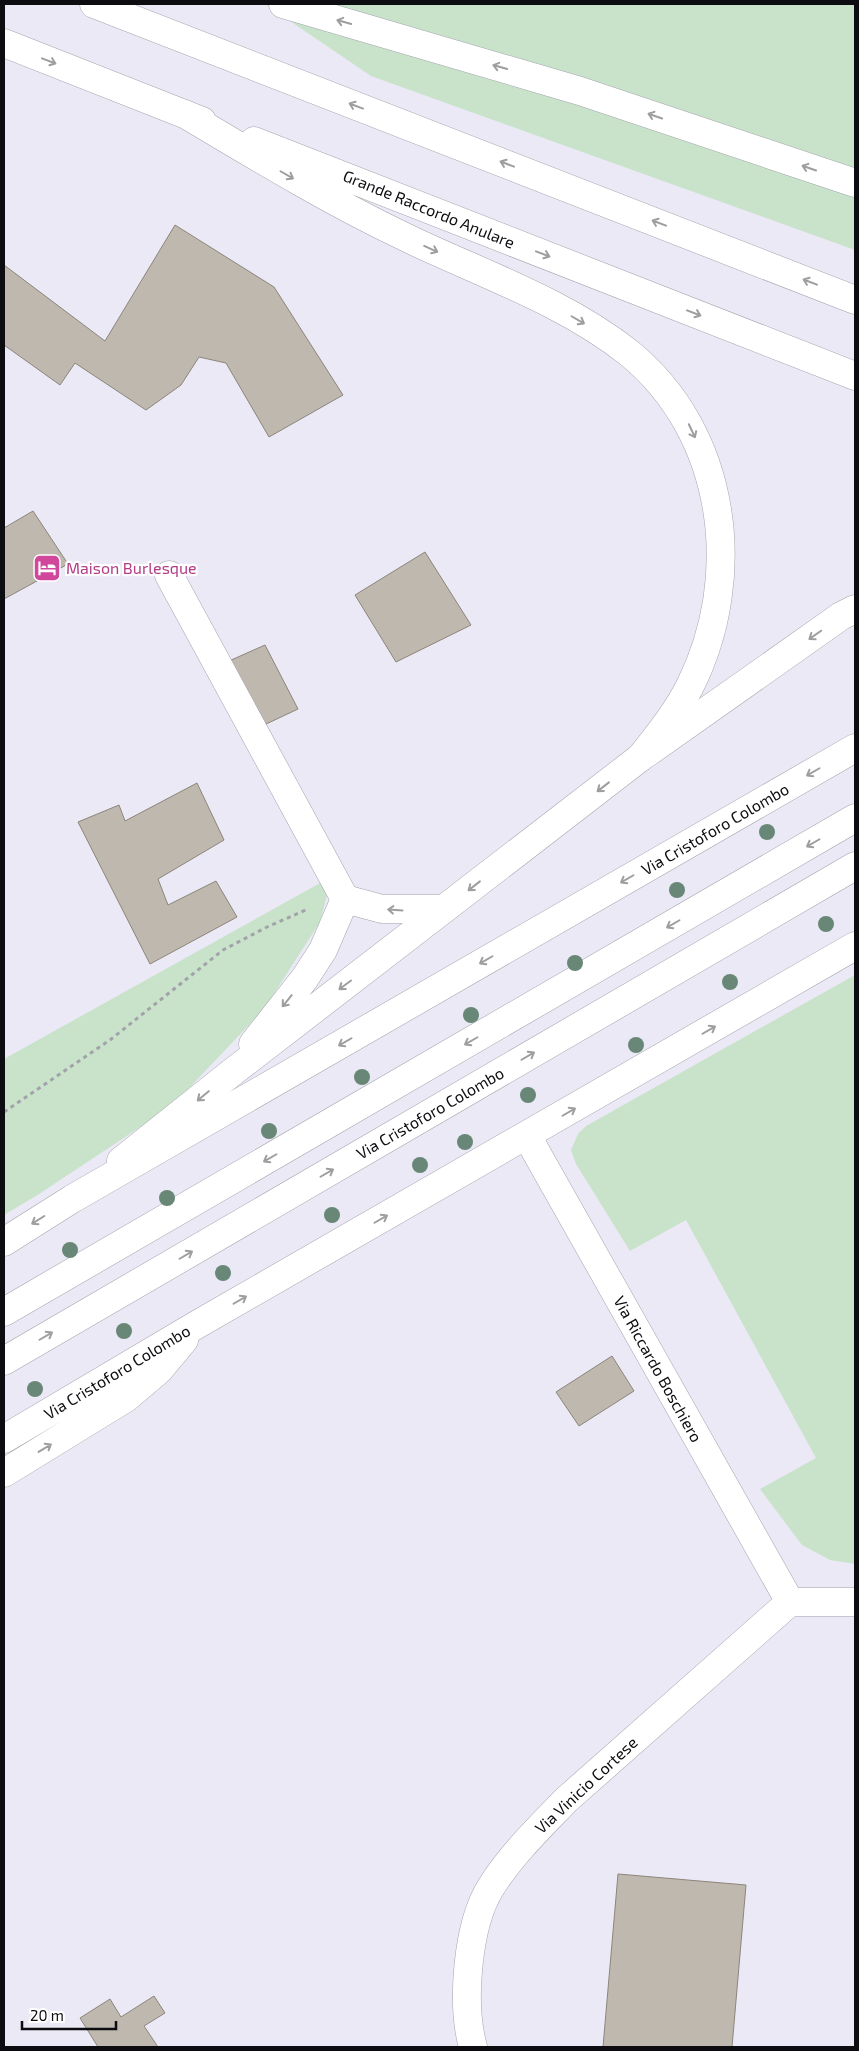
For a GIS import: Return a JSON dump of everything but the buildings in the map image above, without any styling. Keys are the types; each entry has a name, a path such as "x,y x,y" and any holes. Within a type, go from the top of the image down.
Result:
{"main road":[{"path":"94,4 855,300"},
{"path":"283,4 580,91 855,183"},
{"name":"Grande Raccordo Anulare","path":"4,43 855,376"},
{"path":"185,114 334,202 405,237 503,280 582,322 627,352 673,398 688,422 712,481 722,547 720,577 707,644 691,685 676,711 641,757"},
{"path":"169,575 343,896 382,909 444,910"},
{"path":"72,1199 230,1074 641,757 841,616 855,609"},
{"name":"Via Cristoforo Colombo","path":"4,1242 72,1199 855,748"},
{"path":"4,1312 855,818"},
{"name":"Via Cristoforo Colombo","path":"4,1361 855,866"},
{"path":"230,1074 305,978 323,950 343,896"},
{"name":"Via Cristoforo Colombo","path":"4,1439 198,1324 855,946"},
{"name":"Via Riccardo Boschiero","path":"526,1136 790,1602"},
{"path":"4,1473 126,1398 159,1370 198,1324"},
{"path":"790,1602 855,1602"},
{"name":"Via Vinicio Cortese","path":"473,2047 469,2034 467,2011 469,1965 479,1914 492,1886 532,1836 566,1800 790,1602"}],"path":[{"path":"4,1112 110,1040 223,950 267,927 343,896"}],"green space":[{"path":"265,4 855,4 855,250 371,76"},
{"path":"322,882 327,895 320,922 264,1009 172,1106 4,1215 4,1059"},
{"path":"855,975 855,1564 830,1560 802,1545 760,1489 816,1458 686,1220 630,1251 576,1164 571,1150 578,1134 586,1126"}],"place":[{"name":"Maison Burlesque","path":"47,568"}]}
